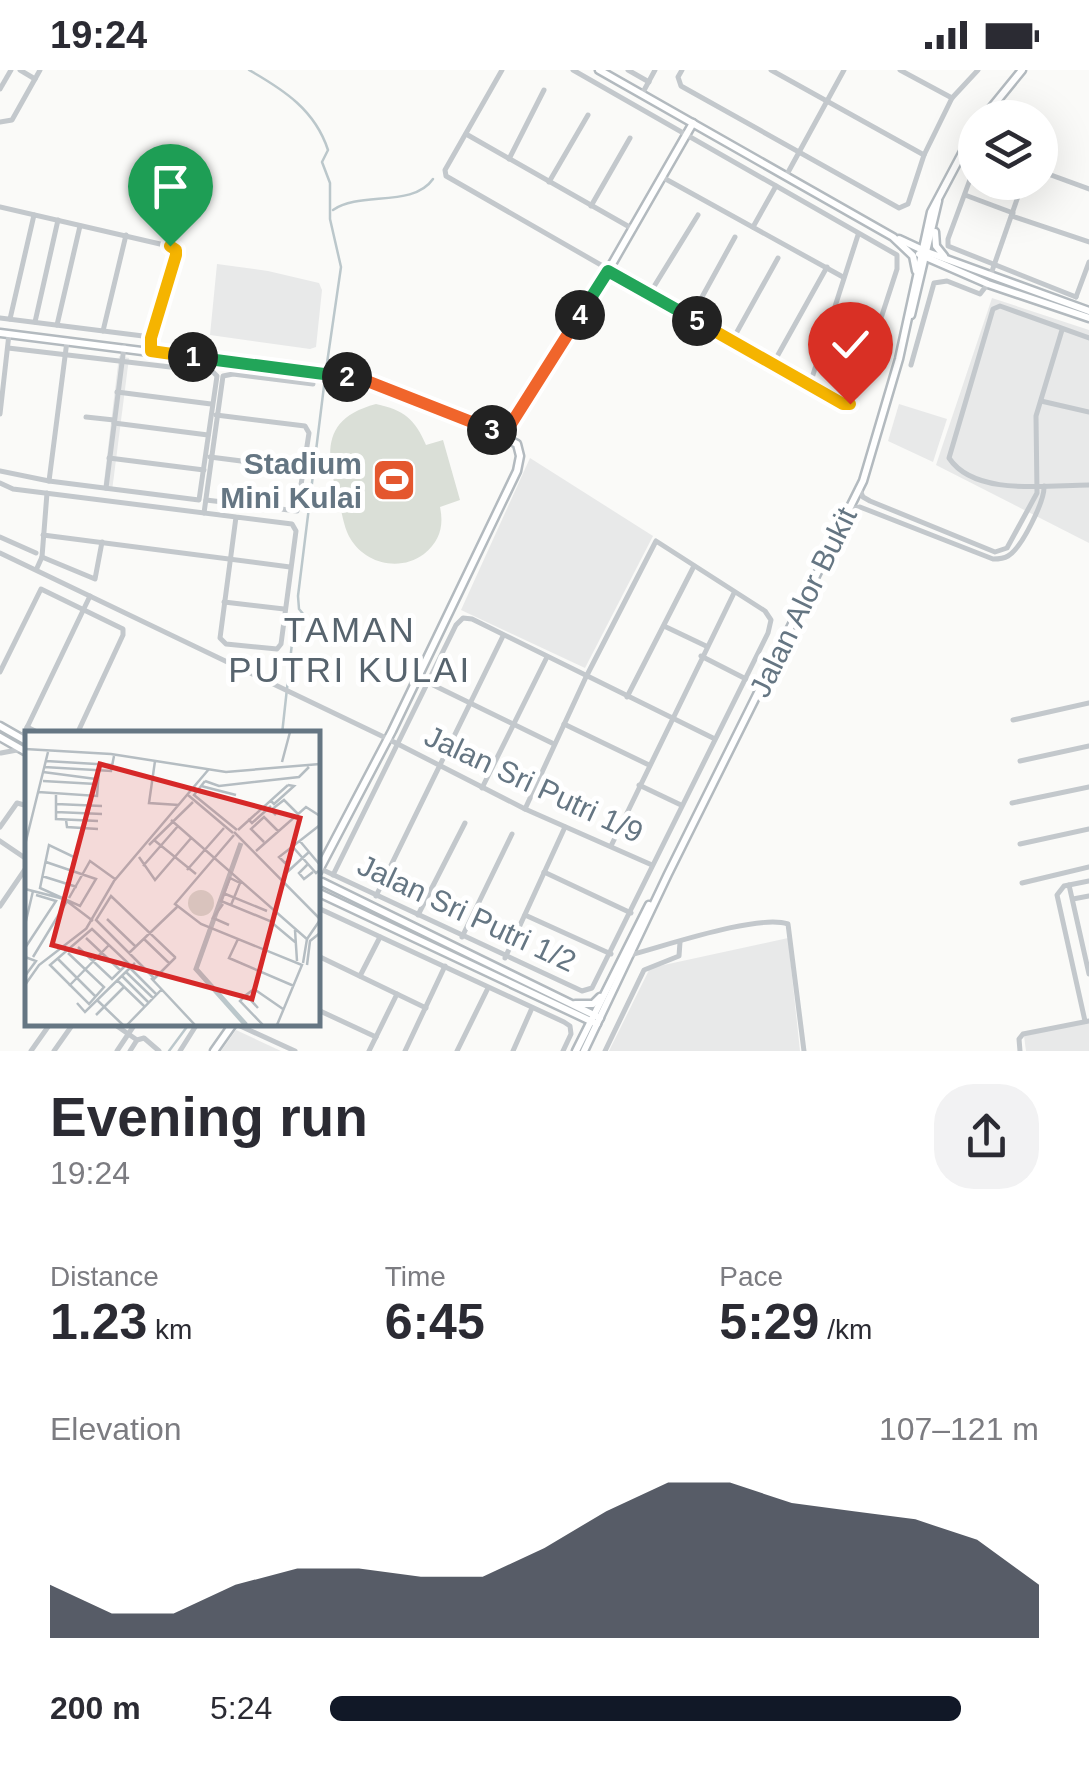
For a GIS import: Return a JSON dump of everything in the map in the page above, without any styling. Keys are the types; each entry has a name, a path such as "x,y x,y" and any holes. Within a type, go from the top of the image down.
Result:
{"main road":[{"path":"599,70 924,254 988,284 1073,305"},
{"path":"998,100 1022,70"},
{"path":"504,435 608,271 693,123"},
{"name":"Jalan Alor Bukit","path":"924,254 926,226 958,160"},
{"name":"Jalan Alor Bukit","path":"579,1050 859,488 876,443 937,214 938,197"},
{"path":"937,214 936,246 953,265"},
{"path":"902,242 916,241 926,226"},
{"path":"902,242 913,256 917,287"},
{"path":"917,287 928,269 953,265 993,270 1089,314"},
{"path":"5,333 362,379 504,435 518,447 517,471 320,876 595,1019"},
{"path":"0,726 24,740"},
{"path":"2,738 25,752"},
{"path":"320,894 573,1008 593,1004 602,995"},
{"name":"Jalan Alor Bukit","path":"595,1019 602,995 626,956"},
{"path":"573,1008 582,1030 579,1050"},
{"path":"214,1051 233,1026"}],"street":[{"path":"0,89 10,70"},
{"path":"20,70 35,79"},
{"path":"0,122 12,120 40,70"},
{"path":"502,70 444,173 608,271 843,404 850,404 898,262 891,250 574,70"},
{"path":"628,70 648,82"},
{"path":"642,94 655,70"},
{"path":"682,70 678,82 892,205 904,207 952,98 978,70"},
{"path":"771,70 924,155"},
{"path":"786,176 844,70"},
{"path":"900,70 952,98"},
{"path":"509,159 544,90"},
{"path":"549,182 588,115"},
{"path":"466,134 633,229"},
{"path":"591,206 630,138"},
{"path":"662,177 843,278"},
{"path":"1058,178 1089,189"},
{"path":"753,227 776,185"},
{"path":"963,200 947,243 951,249 993,270"},
{"path":"978,200 1089,242"},
{"path":"911,365 934,283 946,281 980,294 988,284 1017,200"},
{"path":"0,207 176,250 151,338 151,351"},
{"path":"10,319 34,215"},
{"path":"650,293 698,215"},
{"path":"35,322 58,220"},
{"path":"57,326 80,225"},
{"path":"810,384 858,233"},
{"path":"104,331 126,235"},
{"path":"691,318 735,237"},
{"path":"733,339 778,258"},
{"path":"1073,305 1089,262"},
{"path":"774,362 826,267"},
{"path":"1089,338 996,307 949,458 954,466 990,485 1089,485"},
{"path":"0,318 151,338"},
{"path":"849,510 860,508 992,559 1005,558 1018,546 1044,498 1034,426 1062,330"},
{"path":"0,414 8,348 5,333"},
{"path":"49,481 67,341"},
{"path":"8,348 216,373 204,470 204,514"},
{"path":"106,488 124,348"},
{"path":"203,499 226,374 313,384"},
{"path":"117,392 212,404"},
{"path":"1041,401 1089,412"},
{"path":"0,471 49,481 295,511 300,506 309,433 306,426 216,415"},
{"path":"86,417 208,436"},
{"path":"210,457 304,469"},
{"path":"109,458 204,470"},
{"path":"0,483 13,489 204,514 236,517 289,524 296,530 281,644 274,650 223,643 220,638 236,517"},
{"path":"859,488 865,500 995,552 1012,542 1040,483"},
{"path":"34,568 40,553 48,493"},
{"path":"43,535 290,566"},
{"path":"0,536 95,580 102,542"},
{"path":"525,809 586,677 656,541 766,611 772,627 681,805 611,954 525,915"},
{"path":"0,563 2,554"},
{"name":"Jalan Sri Putri 1/9","path":"2,554 525,809 652,865"},
{"path":"627,697 694,566"},
{"path":"0,672 41,589 124,632 77,731"},
{"path":"610,847 734,592"},
{"path":"26,731 90,596"},
{"path":"224,602 284,609"},
{"path":"333,875 427,682 463,618 715,739"},
{"path":"664,626 706,646"},
{"path":"376,896 503,636"},
{"path":"482,788 547,656"},
{"path":"701,656 746,679"},
{"path":"427,682 554,744"},
{"path":"1012,720 1089,704"},
{"path":"564,724 649,765"},
{"path":"27,726 36,731"},
{"path":"1,754 2,738"},
{"path":"1020,761 1089,746"},
{"path":"1,754 10,749 25,752"},
{"path":"639,785 681,805"},
{"path":"1012,803 1089,787"},
{"path":"0,826 17,803 25,805"},
{"path":"418,915 465,823"},
{"path":"506,958 564,827"},
{"path":"1020,844 1089,829"},
{"path":"462,936 512,834"},
{"path":"0,841 25,860"},
{"path":"0,906 3,895 25,866"},
{"path":"1022,882 1089,868"},
{"path":"544,872 630,912"},
{"name":"Jalan Sri Putri 1/2","path":"320,876 333,875 582,991 592,988 611,954"},
{"path":"1020,1051 1018,1038 1022,1034 1087,1021 1057,896 1059,888 1089,881"},
{"path":"1069,885 1086,946 1089,974"},
{"path":"1072,899 1089,896"},
{"path":"320,909 570,1026 571,1034 563,1051"},
{"path":"626,956 738,927 788,924 804,1051"},
{"path":"360,976 380,937"},
{"path":"605,1051 644,970 679,956 680,942"},
{"path":"320,957 426,1008"},
{"path":"405,1051 445,966"},
{"path":"458,1051 488,988"},
{"path":"369,1051 397,994"},
{"path":"513,1051 532,1008"},
{"path":"320,1011 376,1037"},
{"path":"31,1051 49,1026"},
{"path":"54,1051 72,1026"},
{"path":"117,1026 138,1040"},
{"path":"117,1051 134,1026"},
{"path":"180,1051 197,1026"},
{"path":"239,1026 295,1051"},
{"path":"130,1051 144,1038 159,1051"}],"shaded area":[{"path":"217,264 319,283 322,290 316,347 210,335"},
{"path":"992,298 1089,330 1089,543 936,465"},
{"path":"119,356 129,358 112,491 103,490"},
{"name":"Stadium Mini Kulai","path":"376,404 407,417 426,445 443,440 460,500 440,507 441,527 434,544 415,560 404,563 374,559 350,538 331,469 336,429 345,419"},
{"path":"899,404 947,419 933,462 888,441"},
{"path":"530,458 653,536 585,668 461,610"},
{"path":"788,938 800,1051 609,1051 650,968"},
{"path":"1089,1021 1089,1051 1026,1051 1024,1036"},
{"path":"236,1030 281,1051 221,1051"}],"waterway":[{"path":"249,70 307,112 328,150 322,162 330,183 330,219 341,267 326,370"},
{"path":"333,210 357,201 413,193 433,179"},
{"path":"282,731 293,634 304,615 298,596 325,378"},
{"path":"169,1051 188,1026"}],"place":[{"name":"Stadium Mini Kulai","path":"394,480"}],"district":[{"name":"TAMAN PUTRI KULAI","path":"350,649"}],"route":[{"path":"170,246 176,255 151,338 151,351 362,379 504,435 608,271 843,404 850,404"}]}
